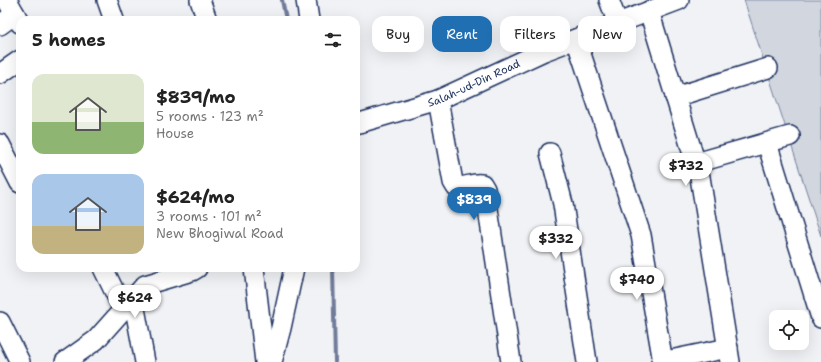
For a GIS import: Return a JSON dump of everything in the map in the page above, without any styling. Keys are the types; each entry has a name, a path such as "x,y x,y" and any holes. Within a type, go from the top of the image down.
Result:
{"street":[{"path":"107,0 113,16"},
{"path":"200,0 206,16"},
{"path":"306,0 308,16"},
{"path":"609,0 615,16"},
{"name":"Salah-ud-Din Road","path":"636,16 679,0"},
{"path":"576,39 641,235 662,362 729,355 700,177 649,11"},
{"name":"Salah-ud-Din Road","path":"360,123 438,100 544,51 576,39"},
{"path":"0,74 16,63"},
{"path":"675,97 768,68"},
{"path":"438,100 453,182 456,187 463,188 476,183 482,184 485,189 511,362"},
{"path":"696,163 790,136"},
{"path":"767,143 821,318"},
{"path":"0,144 16,175"},
{"path":"550,153 563,204 587,362"},
{"path":"105,272 128,304 145,362"},
{"path":"65,362 96,340 145,285 182,272"},
{"path":"254,272 265,362"},
{"path":"272,362 293,272"},
{"path":"0,322 20,362"}],"shaded area":[{"path":"744,0 821,0 821,236"}],"waterway":[{"path":"282,0 285,16"},
{"path":"333,272 335,362"}]}
